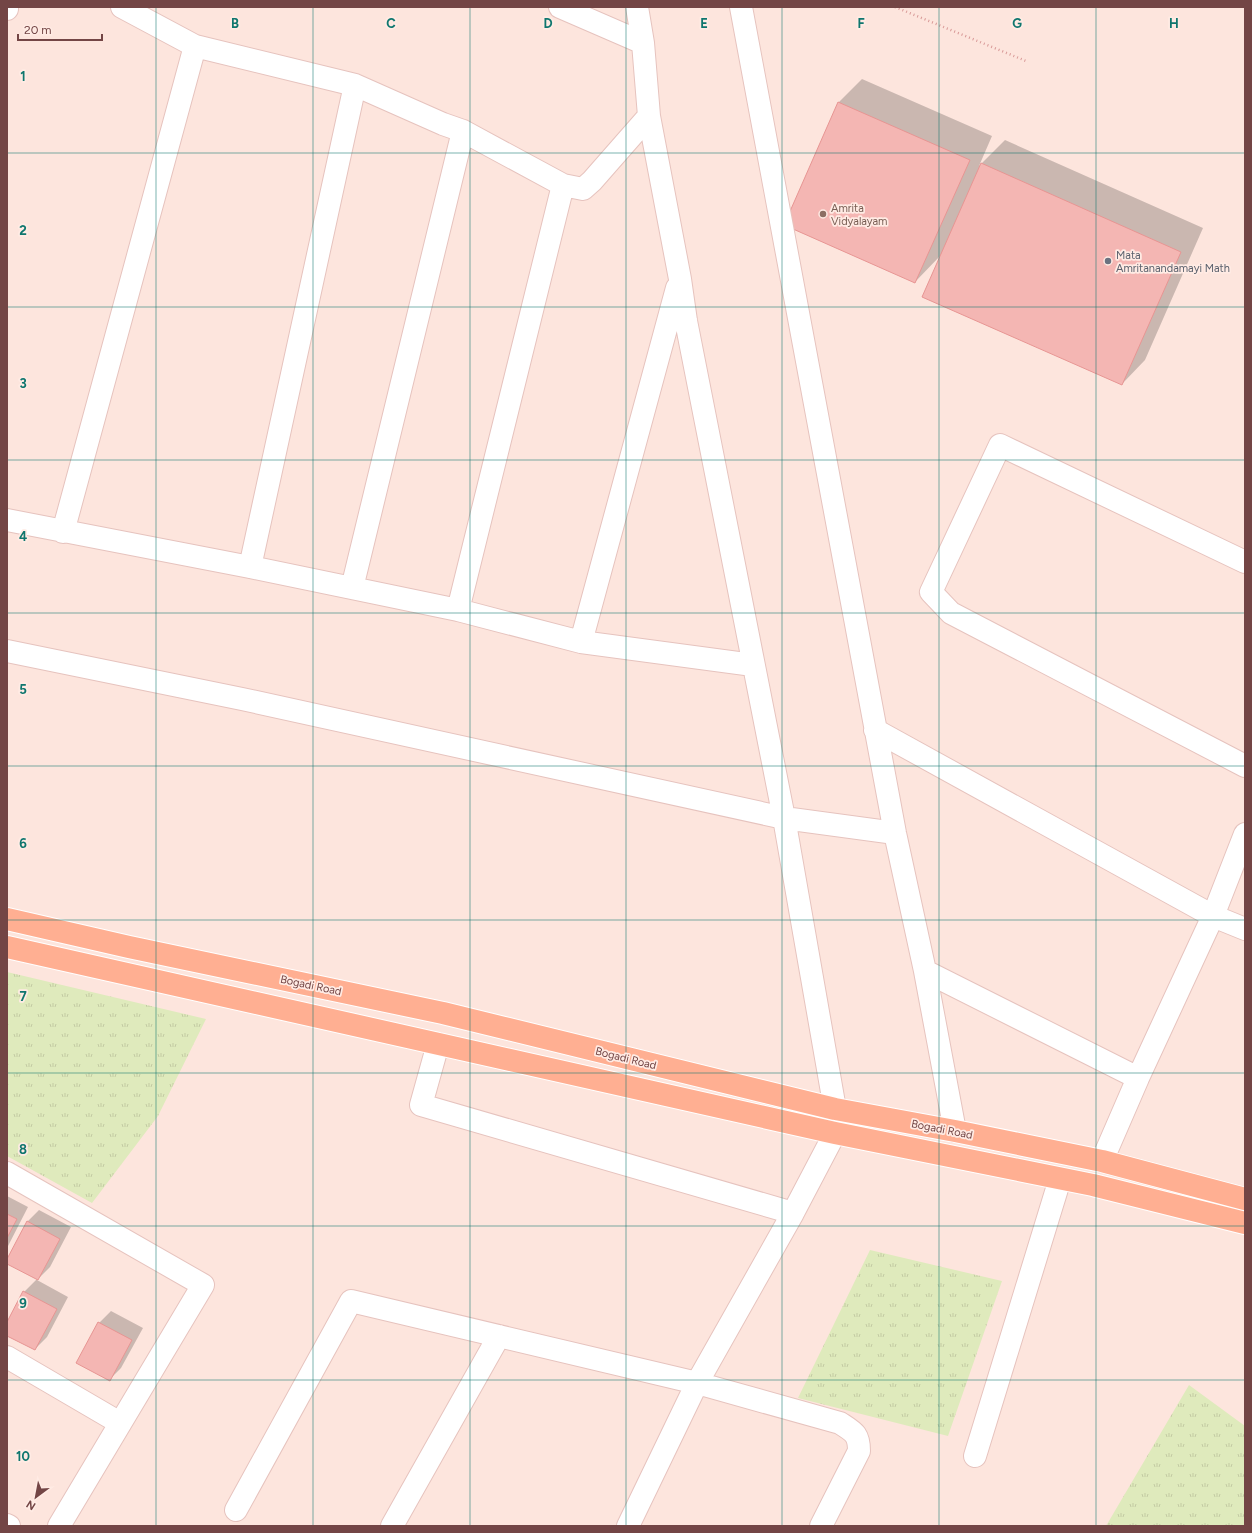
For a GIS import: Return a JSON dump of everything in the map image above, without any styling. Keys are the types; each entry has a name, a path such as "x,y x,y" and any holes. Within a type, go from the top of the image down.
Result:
{"main road":[{"name":"Bogadi Road","path":"7,919 129,947 443,1013 835,1109 955,1130 1102,1161 1245,1199"},
{"path":"7,947 835,1133 1093,1186 1245,1223"}],"street":[{"path":"122,7 195,46 355,85 443,124 463,131 563,185 583,189 592,181 649,116"},
{"path":"560,7 643,43"},
{"path":"628,1526 697,1383 794,1213 835,1133 835,1109 784,818 686,321 680,279 649,116 643,43 637,7"},
{"path":"741,7 875,730 895,833 925,971 955,1130"},
{"path":"63,532 195,46"},
{"path":"250,567 355,85"},
{"path":"352,588 463,131"},
{"path":"458,610 563,185"},
{"path":"581,642 680,279"},
{"path":"1245,562 1000,445 931,592 951,613 1245,766"},
{"path":"7,520 250,567 458,610 581,642 754,665"},
{"path":"7,651 234,697 784,818 895,833"},
{"path":"875,730 1213,916 1245,929"},
{"path":"1102,1161 1138,1078 1213,916 1245,834"},
{"path":"925,971 1138,1078"},
{"path":"438,1044 421,1105 794,1213"},
{"path":"7,1173 203,1285 59,1526"},
{"path":"975,1456 1060,1179"},
{"path":"236,1510 351,1301 697,1383 840,1423 855,1433 859,1441 860,1451 822,1526"},
{"path":"392,1526 499,1336"},
{"path":"7,1357 120,1423"}],"path":[{"path":"895,7 1026,61"}],"green space":[{"path":"7,972 206,1019 158,1116 92,1203 7,1156"},
{"path":"870,1250 1002,1281 948,1436 798,1398"},
{"path":"1189,1385 1245,1426 1245,1526 1106,1526"}],"building":[{"path":"838,102 970,160 915,283 784,225"},
{"path":"981,163 1181,252 1122,385 922,297"},
{"path":"7,1214 17,1219 7,1238"},
{"path":"27,1221 60,1239 38,1280 7,1264 7,1259"},
{"path":"23,1291 57,1309 35,1350 7,1336 7,1322"},
{"path":"98,1322 132,1340 110,1381 76,1363"}],"place":[{"name":"Amrita Vidyalayam","path":"823,214"},
{"name":"Mata Amritanandamayi Math","path":"1108,261"}]}
